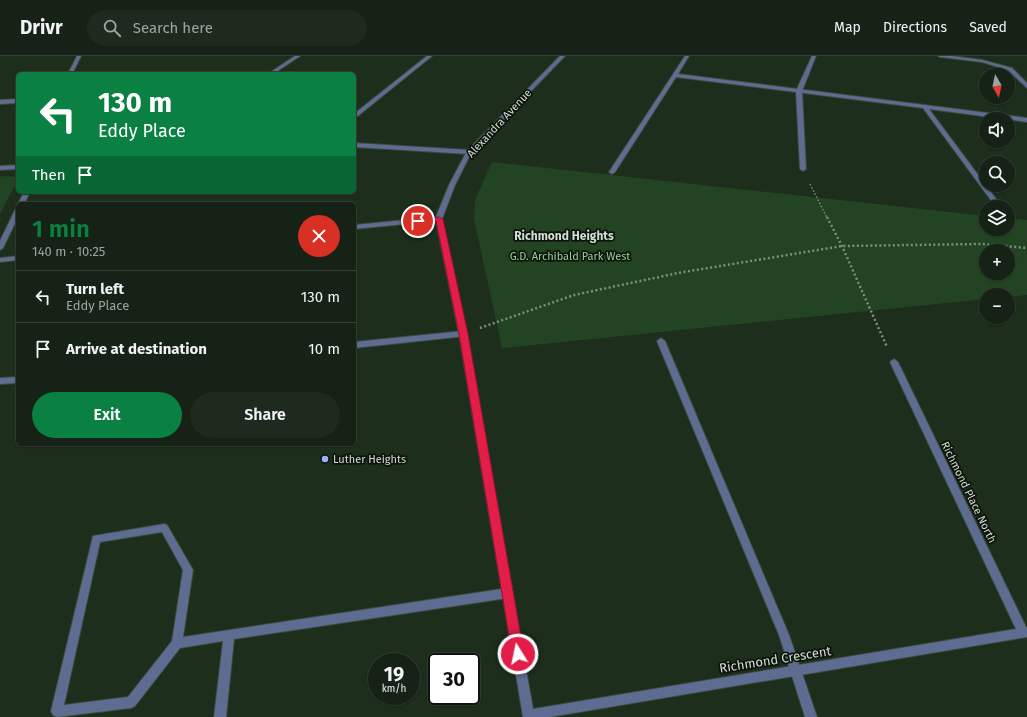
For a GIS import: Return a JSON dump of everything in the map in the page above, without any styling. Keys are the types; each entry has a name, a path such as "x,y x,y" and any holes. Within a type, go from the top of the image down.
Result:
{"street":[{"path":"71,72 79,56"},
{"path":"273,72 298,56"},
{"path":"356,115 430,56"},
{"name":"Alexandra Avenue","path":"439,219 452,184 469,152 563,56"},
{"path":"612,172 687,56"},
{"path":"803,169 799,91 814,56"},
{"path":"940,56 982,61 1010,69 1027,86"},
{"path":"675,75 1027,120"},
{"path":"0,102 16,101"},
{"path":"925,107 994,200"},
{"path":"356,145 469,152"},
{"path":"0,168 16,167"},
{"path":"0,248 16,214"},
{"path":"356,227 439,219 463,334 529,716"},
{"path":"0,260 16,258"},
{"path":"356,345 463,334"},
{"path":"661,341 784,635 811,717"},
{"name":"Richmond Place North","path":"894,362 1025,632"},
{"path":"0,382 16,380"},
{"path":"177,643 188,570 164,528 96,539 57,711 131,702 177,643 508,593"},
{"name":"Richmond Crescent","path":"529,716 1025,632"},
{"path":"220,717 229,635"}],"path":[{"path":"816,194 842,246 894,362"},
{"path":"490,325 574,295 678,273 842,246 982,244 1027,248"}],"green space":[{"name":"G.D. Archibald Park West","path":"492,162 979,215 979,236 1015,236 1015,219 1027,220 1027,295 1015,296 1015,288 979,288 979,300 502,348 474,219 475,200"},
{"path":"0,176 16,177 16,183 0,214"}],"place":[{"name":"Luther Heights","path":"325,459"}],"district":[{"name":"Richmond Heights","path":"564,236"}],"route":[{"path":"418,221 439,219 463,334 518,654"}]}
